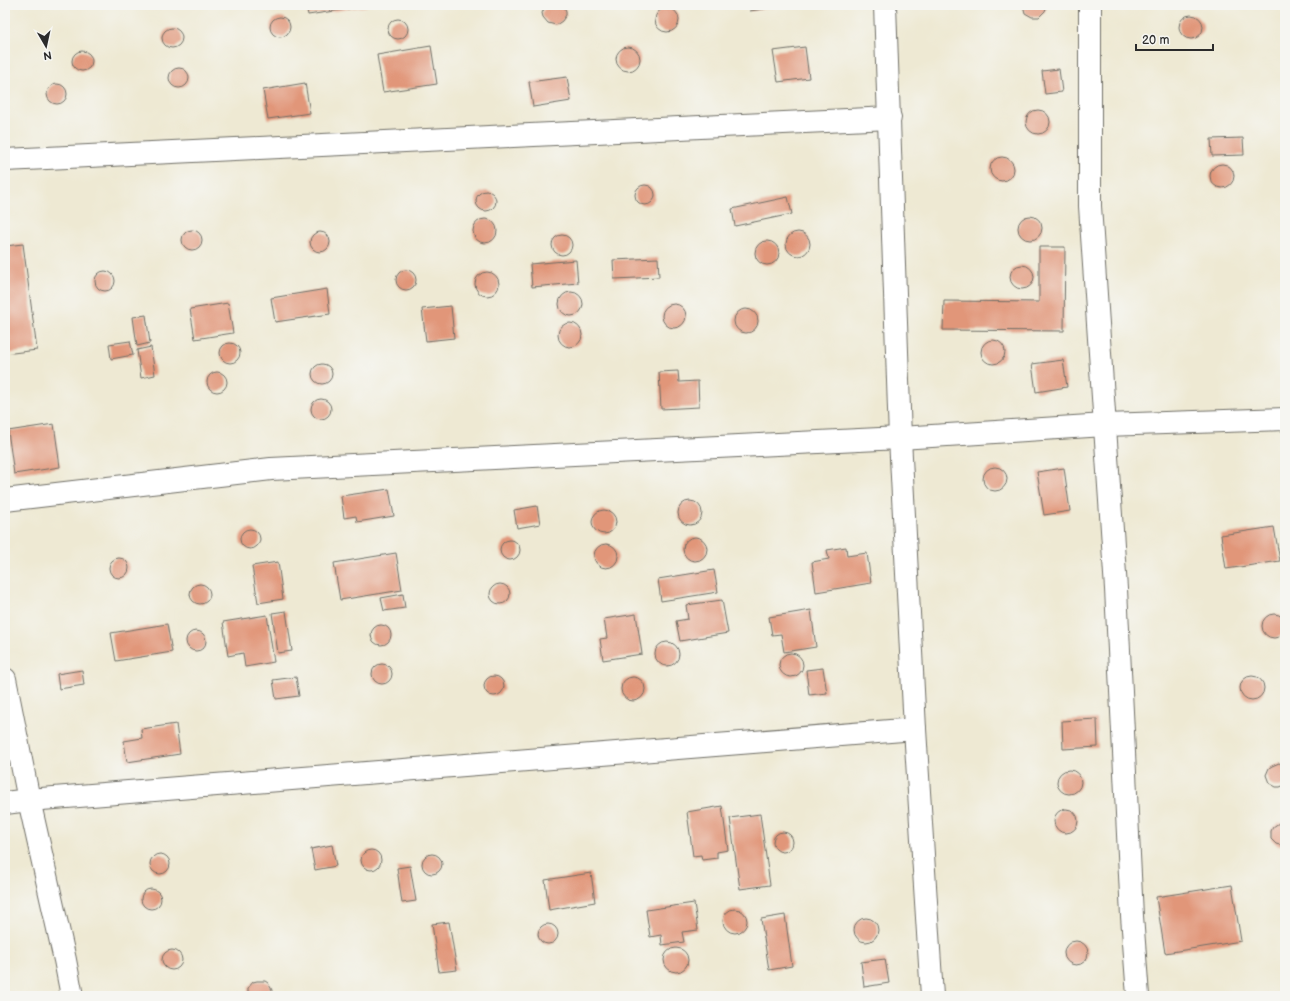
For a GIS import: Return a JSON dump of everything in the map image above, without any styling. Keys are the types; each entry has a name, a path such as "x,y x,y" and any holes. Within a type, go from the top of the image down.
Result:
{"street":[{"path":"886,5 900,438 915,728 932,996"},
{"path":"1090,5 1090,206 1116,589 1132,916 1138,996"},
{"path":"5,160 890,118"},
{"path":"5,500 271,470 900,438 1105,425 1285,418"},
{"path":"5,679 29,800 72,996"},
{"path":"5,804 29,800 915,728"}],"building":[{"path":"306,5 367,5 367,6 308,15"},
{"path":"546,5 563,5 566,15 562,21 556,25 548,23 543,17 542,13"},
{"path":"750,5 776,5 776,7 750,11"},
{"path":"1023,5 1046,5 1046,8 1039,17 1032,17 1025,13"},
{"path":"667,8 672,9 678,15 678,25 672,31 667,32 662,31 656,25 655,20 656,15 662,9"},
{"path":"1191,15 1199,19 1203,27 1199,35 1191,39 1183,35 1179,27 1183,19"},
{"path":"276,17 284,17 290,23 290,31 284,37 276,37 270,31 270,23"},
{"path":"394,19 402,19 408,25 408,33 402,39 394,39 388,33 388,25"},
{"path":"168,28 176,28 182,34 182,42 176,48 168,48 162,42 162,34"},
{"path":"431,46 437,84 383,92 377,55"},
{"path":"628,47 636,51 640,59 636,67 628,71 620,67 616,59 620,51"},
{"path":"805,47 809,78 778,82 773,51"},
{"path":"78,51 86,51 92,57 92,65 86,71 78,71 72,65 72,57"},
{"path":"175,68 183,68 189,74 189,82 183,88 175,88 169,82 169,74"},
{"path":"1059,69 1062,92 1045,94 1042,71"},
{"path":"567,77 571,101 533,107 529,82"},
{"path":"305,83 310,113 268,119 263,90"},
{"path":"53,84 61,84 67,90 67,98 61,104 53,104 47,98 47,90"},
{"path":"1038,110 1046,114 1050,122 1046,130 1038,134 1030,130 1026,122 1030,114"},
{"path":"1243,138 1244,155 1212,156 1211,139"},
{"path":"1002,157 1010,161 1014,169 1010,177 1002,181 994,177 990,169 994,161"},
{"path":"1222,164 1227,165 1233,171 1233,181 1227,187 1222,188 1217,187 1211,181 1210,176 1211,171 1217,165"},
{"path":"641,185 649,185 655,191 655,199 649,205 641,205 635,199 635,191"},
{"path":"482,191 490,191 496,197 496,205 490,211 482,211 476,205 476,197"},
{"path":"788,197 792,214 735,226 732,209"},
{"path":"1030,216 1038,220 1042,228 1038,236 1030,240 1022,236 1018,228 1022,220"},
{"path":"485,219 490,220 496,226 496,236 490,242 485,243 480,242 474,236 473,231 474,226 480,220"},
{"path":"188,230 196,230 202,236 202,244 196,250 188,250 182,244 182,236"},
{"path":"316,232 324,232 330,238 330,246 324,252 316,252 310,246 310,238"},
{"path":"798,232 803,233 809,239 809,249 803,255 798,256 793,255 787,249 786,244 787,239 793,233"},
{"path":"558,235 566,235 572,241 572,249 566,255 558,255 552,249 552,241"},
{"path":"767,241 775,245 779,253 775,261 767,265 759,261 755,253 759,245"},
{"path":"23,244 37,350 5,354 5,246"},
{"path":"1039,247 1065,247 1064,331 943,330 944,301 1039,302"},
{"path":"658,258 659,277 614,279 613,260"},
{"path":"576,260 578,283 532,287 530,264"},
{"path":"1022,265 1030,269 1034,277 1030,285 1022,289 1014,285 1010,277 1014,269"},
{"path":"402,270 410,270 416,276 416,284 410,290 402,290 396,284 396,276"},
{"path":"101,271 109,271 115,277 115,285 109,291 101,291 95,285 95,277"},
{"path":"487,272 492,273 498,279 498,289 492,295 487,296 482,295 476,289 475,284 476,279 482,273"},
{"path":"327,289 330,314 275,322 271,298"},
{"path":"571,292 579,296 583,304 579,312 571,316 563,312 559,304 563,296"},
{"path":"228,303 233,333 195,339 190,309"},
{"path":"674,304 682,308 686,316 682,324 674,328 666,324 662,316 666,308"},
{"path":"451,306 454,338 426,341 422,309"},
{"path":"746,309 751,310 757,316 757,326 751,332 746,333 741,332 735,326 734,321 735,316 741,310"},
{"path":"146,315 150,343 137,346 133,317"},
{"path":"570,323 575,324 581,330 581,340 575,346 570,347 565,346 559,340 558,335 559,330 565,324"},
{"path":"993,340 998,341 1004,347 1004,357 998,363 993,364 988,363 982,357 981,352 982,347 988,341"},
{"path":"130,341 133,355 111,359 109,344"},
{"path":"226,343 234,343 240,349 240,357 234,363 226,363 220,357 220,349"},
{"path":"151,347 155,375 141,378 137,350"},
{"path":"1063,360 1067,387 1036,392 1032,364"},
{"path":"318,364 326,364 332,370 332,378 326,384 318,384 312,378 312,370"},
{"path":"678,371 679,382 698,381 699,407 661,409 659,372"},
{"path":"213,372 221,372 227,378 227,386 221,392 213,392 207,386 207,378"},
{"path":"317,399 325,399 331,405 331,413 325,419 317,419 311,413 311,405"},
{"path":"54,424 60,467 14,474 8,431"},
{"path":"995,467 1003,471 1007,479 1003,487 995,491 987,487 983,479 987,471"},
{"path":"1064,468 1070,511 1044,515 1037,472"},
{"path":"389,489 394,516 357,522 356,516 344,518 341,496"},
{"path":"690,501 695,502 701,508 701,518 695,524 690,525 685,524 679,518 678,513 679,508 685,502"},
{"path":"537,506 540,524 517,528 514,510"},
{"path":"604,510 612,514 616,522 612,530 604,534 596,530 592,522 596,514"},
{"path":"1274,527 1280,561 1226,569 1221,535"},
{"path":"246,529 254,529 260,535 260,543 254,549 246,549 240,543 240,535"},
{"path":"695,537 700,538 706,544 706,554 700,560 695,561 690,560 684,554 683,549 684,544 690,538"},
{"path":"506,540 514,540 520,546 520,554 514,560 506,560 500,554 500,546"},
{"path":"606,544 611,545 617,551 617,561 611,567 606,568 601,567 595,561 594,556 595,551 601,545"},
{"path":"846,547 847,556 867,553 871,583 816,592 812,562 829,559 827,550"},
{"path":"396,553 402,590 340,600 334,563"},
{"path":"115,558 123,558 129,564 129,572 123,578 115,578 109,572 109,564"},
{"path":"278,562 283,599 258,603 252,566"},
{"path":"714,570 718,592 661,601 658,579"},
{"path":"196,584 204,584 210,590 210,598 204,604 196,604 190,598 190,590"},
{"path":"496,584 504,584 510,590 510,598 504,604 496,604 490,598 490,590"},
{"path":"403,594 405,608 384,611 381,598"},
{"path":"722,600 728,633 680,641 676,621 688,619 686,605"},
{"path":"811,610 816,647 784,652 781,634 772,635 769,617"},
{"path":"286,611 292,651 278,653 272,613"},
{"path":"636,614 642,654 603,660 600,639 607,638 604,619"},
{"path":"1274,614 1282,618 1286,626 1282,634 1274,638 1266,634 1262,626 1266,618"},
{"path":"267,615 274,662 245,667 243,653 228,656 223,622"},
{"path":"167,624 172,652 116,661 111,633"},
{"path":"377,625 385,625 391,631 391,639 385,645 377,645 371,639 371,631"},
{"path":"192,631 200,631 206,637 206,645 200,651 192,651 186,645 186,637"},
{"path":"667,642 672,643 678,649 678,659 672,665 667,666 662,665 656,659 655,654 656,649 662,643"},
{"path":"791,653 796,654 802,660 802,670 796,676 791,677 786,676 780,670 779,665 780,660 786,654"},
{"path":"378,664 386,664 392,670 392,678 386,684 378,684 372,678 372,670"},
{"path":"823,668 827,693 809,695 806,670"},
{"path":"82,670 84,685 59,689 57,674"},
{"path":"490,676 498,676 504,682 504,690 498,696 490,696 484,690 484,682"},
{"path":"1252,676 1257,677 1263,683 1263,693 1257,699 1252,700 1247,699 1241,693 1240,688 1241,683 1247,677"},
{"path":"296,677 299,696 276,699 273,680"},
{"path":"633,677 638,678 644,684 644,694 638,700 633,701 628,700 622,694 621,689 622,684 628,678"},
{"path":"1097,719 1098,747 1063,749 1062,721"},
{"path":"176,724 180,754 127,762 124,741 142,738 141,729"},
{"path":"1279,763 1285,766 1285,785 1276,787 1269,783 1266,775 1269,768"},
{"path":"1069,770 1077,774 1081,782 1077,790 1069,794 1061,790 1057,782 1061,774"},
{"path":"722,806 728,850 717,852 717,858 702,860 701,855 693,856 687,812"},
{"path":"1066,809 1071,810 1077,816 1077,826 1071,832 1066,833 1061,832 1055,826 1054,821 1055,816 1061,810"},
{"path":"760,814 770,885 740,889 730,818"},
{"path":"1279,823 1285,823 1285,846 1276,844 1271,839 1271,831 1273,827"},
{"path":"779,832 787,832 793,838 793,846 787,852 779,852 773,846 773,838"},
{"path":"332,845 336,866 315,870 311,849"},
{"path":"367,850 375,850 381,856 381,864 375,870 367,870 361,864 361,856"},
{"path":"156,854 164,854 170,860 170,868 164,874 156,874 150,868 150,860"},
{"path":"428,854 436,854 442,860 442,868 436,874 428,874 422,868 422,860"},
{"path":"410,866 416,901 402,903 397,868"},
{"path":"591,873 595,902 549,910 545,880"},
{"path":"1232,885 1241,941 1165,953 1156,897"},
{"path":"147,889 155,889 161,895 161,903 155,909 147,909 141,903 141,895"},
{"path":"694,903 698,930 682,932 684,942 662,945 661,935 650,937 646,910"},
{"path":"735,909 743,913 747,921 743,929 735,933 727,929 723,921 727,913"},
{"path":"785,915 792,966 769,970 761,919"},
{"path":"866,918 874,922 878,930 874,938 866,942 858,938 854,930 858,922"},
{"path":"449,922 457,970 439,972 432,924"},
{"path":"544,924 552,924 558,930 558,938 552,944 544,944 538,938 538,930"},
{"path":"1076,941 1081,942 1087,948 1087,958 1081,964 1076,965 1071,964 1065,958 1064,953 1065,948 1071,942"},
{"path":"676,948 684,952 688,960 684,968 676,972 668,968 664,960 668,952"},
{"path":"168,950 176,950 182,956 182,964 176,970 168,970 162,964 162,956"},
{"path":"885,959 889,983 864,987 861,962"},
{"path":"265,981 268,983 272,990 271,996 248,996 248,988 253,982"}]}
